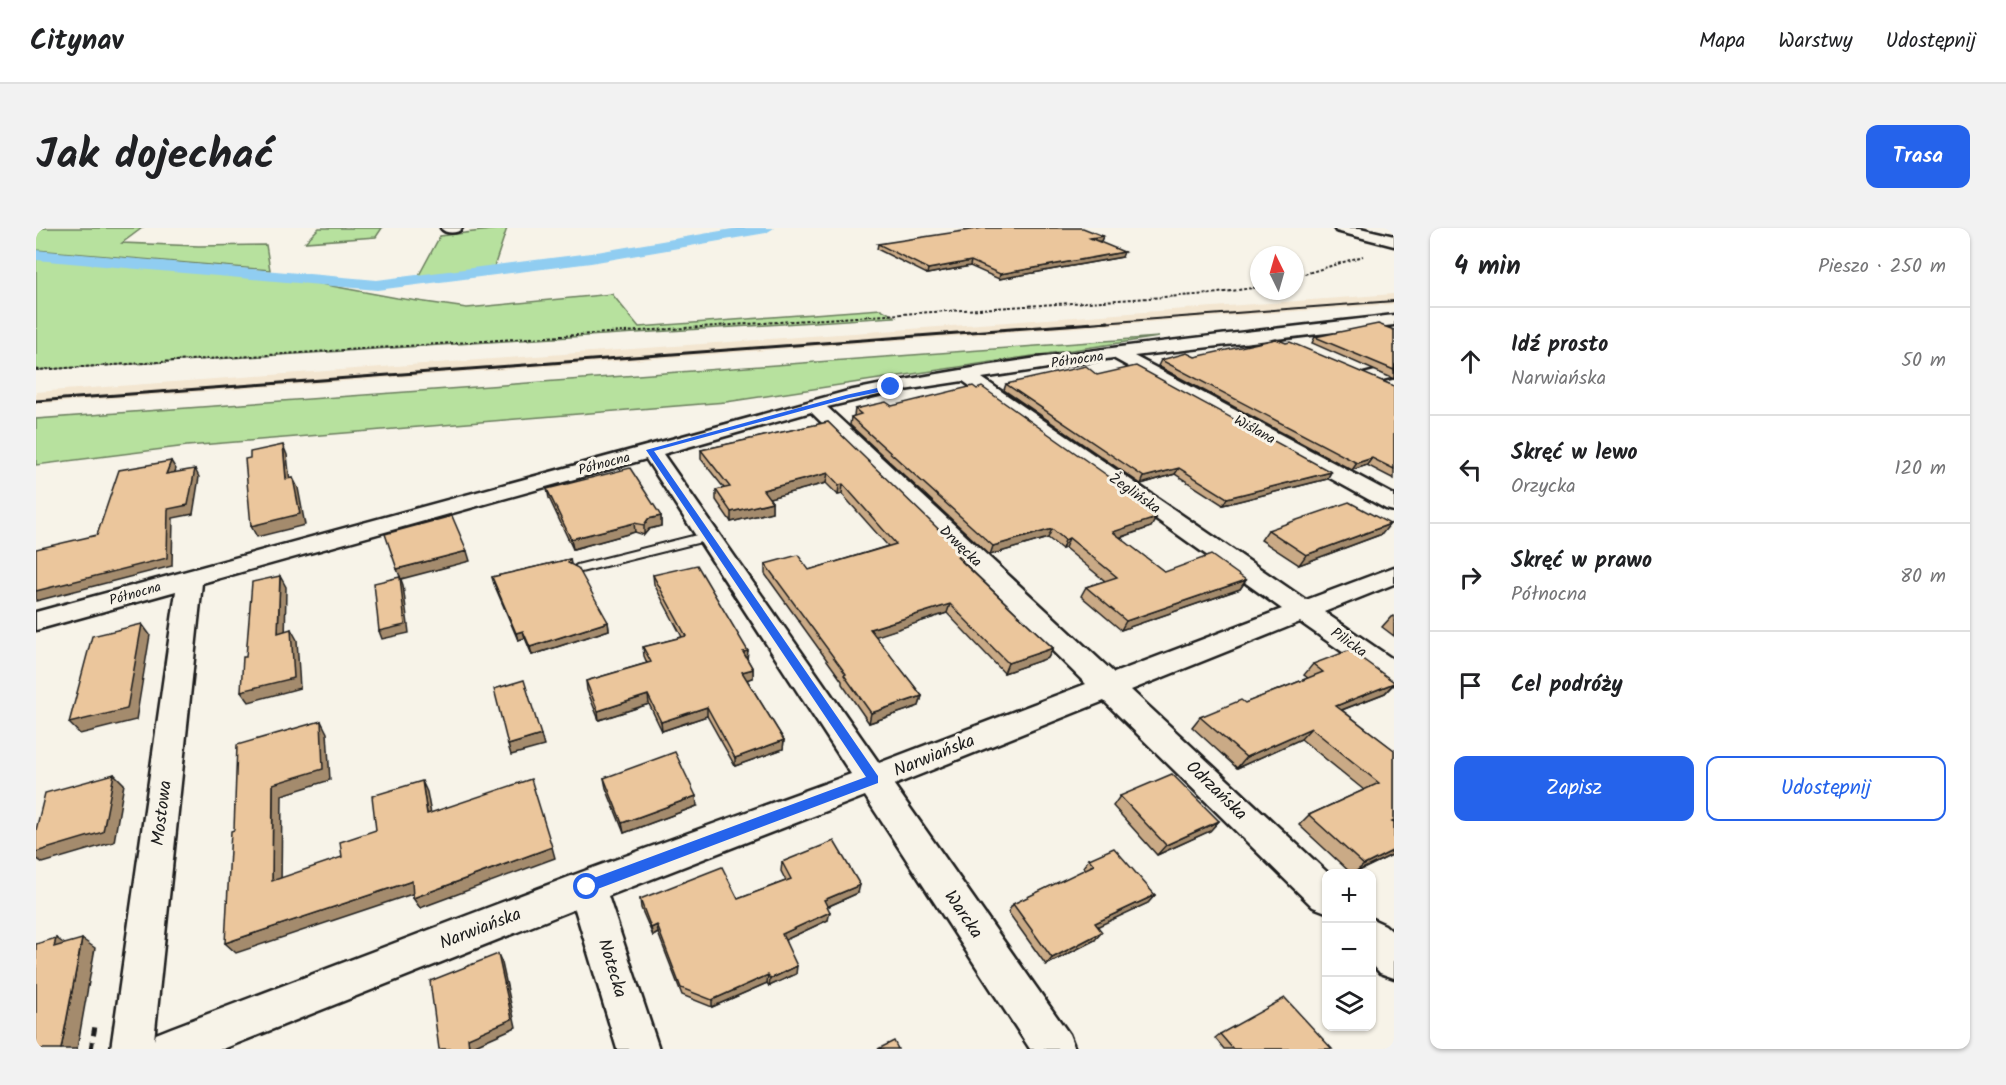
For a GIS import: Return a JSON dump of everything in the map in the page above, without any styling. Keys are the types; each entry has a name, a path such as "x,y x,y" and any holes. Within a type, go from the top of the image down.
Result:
{"street":[{"path":"447,228 456,228"},
{"path":"1341,228 1394,242"},
{"name":"Północna","path":"36,621 814,405 891,387 1116,353 1269,333 1394,320"},
{"path":"1269,333 1300,346"},
{"name":"Wiślana","path":"1116,353 1394,504"},
{"path":"1350,369 1394,388"},
{"path":"1370,378 1394,371"},
{"name":"Żeglińska","path":"967,376 1304,611"},
{"name":"Drwęcka","path":"814,405 1108,686"},
{"name":"Warcka","path":"650,450 1054,1049"},
{"name":"Narwiańska","path":"171,1049 1394,576"},
{"name":"Mostowa","path":"132,1049 190,578"},
{"name":"Pilicka","path":"1304,611 1394,674"},
{"name":"Odrzańska","path":"1108,686 1322,891"},
{"name":"Notecka","path":"587,887 638,1049"},
{"path":"1376,943 1394,959"}],"lane":[{"path":"577,569 709,536"}],"path":[{"path":"1304,274 1370,254"},
{"path":"36,370 1211,294 1250,288"}],"shaded area":[{"path":"1394,294 1394,304 36,404 36,392"}],"green space":[{"path":"36,228 142,228 122,243 199,246 266,245 270,270 36,250"},
{"path":"319,228 382,228 376,237 305,242"},
{"path":"507,228 494,267 418,277 440,236"},
{"path":"36,257 299,280 467,308 612,294 639,327 881,309 895,317 36,370"},
{"path":"1159,337 726,402 187,446 36,465 36,419"}],"building":[{"path":"983,228 1083,228 1103,236 1090,238 1124,252 1000,274 971,261 928,269 878,244"},
{"path":"1378,324 1394,330 1394,370 1315,337"},
{"path":"1276,339 1286,343 1290,342 1394,386 1394,469 1372,458 1357,463 1161,360 1187,353 1195,357"},
{"path":"1086,366 1097,375 1136,366 1331,472 1227,498 1179,468 1144,477 1006,384"},
{"path":"973,386 977,389 982,387 1118,483 1113,484 1154,513 1150,514 1156,518 1113,532 1165,572 1211,555 1246,580 1126,621 1086,587 1117,577 1069,538 1065,540 1052,529 993,546 851,417 861,414 855,409 886,402 892,406"},
{"path":"828,422 964,554 957,557 1053,648 1008,663 950,604 870,629 922,696 871,713 844,675 846,674 765,564 798,555 809,570 896,544 843,484 839,485 828,473 763,490 772,502 731,512 716,490 730,487 701,450"},
{"path":"283,445 286,479 293,478 300,514 251,526 245,459 250,458 250,452"},
{"path":"171,461 166,474 195,469 188,505 168,509 167,558 36,591 36,549 97,535 119,470"},
{"path":"630,468 661,516 648,519 644,525 634,523 571,539 547,489"},
{"path":"1349,502 1390,524 1306,555 1268,530"},
{"path":"452,516 467,551 397,569 385,534"},
{"path":"570,559 568,563 578,568 608,622 530,647 523,631 516,633 492,577"},
{"path":"697,565 748,651 743,652 753,669 742,672 784,740 735,758 707,707 661,722 648,695 598,711 586,681 651,662 643,647 686,636 653,575"},
{"path":"280,576 278,633 291,629 294,678 241,691 252,582"},
{"path":"400,577 405,625 379,631 374,583"},
{"path":"142,624 127,709 69,723 92,636"},
{"path":"1350,650 1394,682 1336,706 1394,750 1394,820 1392,821 1394,822 1394,850 1364,865 1309,815 1379,783 1311,728 1246,757 1200,717 1241,700 1245,703 1323,672 1313,664"},
{"path":"524,680 541,735 508,745 494,689"},
{"path":"321,721 323,769 273,784 272,881 342,857 340,842 376,830 372,796 422,781 427,814 531,779 552,847 413,898 412,881 225,943 231,831 234,830 237,745"},
{"path":"675,752 696,796 622,823 604,778"},
{"path":"114,774 103,832 36,852 36,830 45,793"},
{"path":"1172,774 1219,821 1166,845 1120,796"},
{"path":"834,841 860,885 824,900 830,912 782,934 797,966 770,979 768,975 712,1000 681,988 657,925 651,928 640,899 722,867 738,899 791,879 782,862"},
{"path":"1114,848 1155,895 1095,923 1102,932 1052,958 1013,904 1094,865 1089,859"},
{"path":"56,938 54,947 82,939 61,1049 36,1049 36,944"},
{"path":"498,954 512,1019 468,1038 469,1049 439,1049 430,981"},
{"path":"1285,998 1332,1049 1233,1049 1220,1034"},
{"path":"894,1041 898,1049 878,1049"}],"waterway":[{"path":"36,255 377,285 591,258 766,228"}],"railway":[{"path":"1088,324 1394,301"},
{"path":"36,401 1108,322"}],"route":[{"path":"587,887 874,779 650,450 848,396 891,387"}]}
